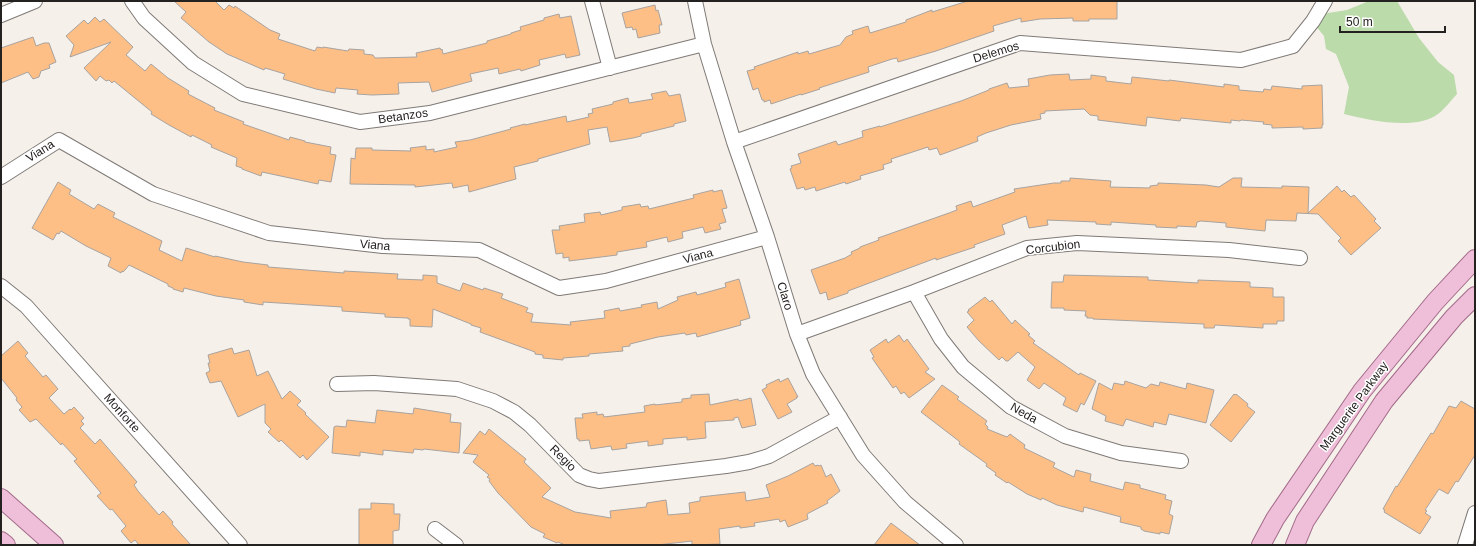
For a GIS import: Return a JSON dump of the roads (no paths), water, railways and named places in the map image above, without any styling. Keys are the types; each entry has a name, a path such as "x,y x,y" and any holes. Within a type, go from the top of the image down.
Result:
{"main road":[{"name":"Marguerite Parkway","path":"1261,545 1275,519 1362,391 1435,302 1475,259"},
{"name":"Marguerite Parkway","path":"1295,545 1305,521 1384,401 1454,317 1475,296"},
{"path":"1,498 54,545"},
{"path":"1,541 6,545"}],"street":[{"path":"1,14 35,1"},
{"name":"Betanzos","path":"132,1 144,18 193,63 243,94 360,122 430,113 704,44"},
{"path":"592,1 610,68"},
{"name":"Claro","path":"695,1 704,44 734,142 797,334 813,374 863,455 905,502 951,544"},
{"name":"Delemos","path":"734,142 1020,43 1241,60 1293,46 1313,21 1326,1"},
{"name":"Viana","path":"1,177 59,140 153,194 269,234 383,246 479,250 559,288 606,280 766,237"},
{"name":"Corcubion","path":"797,334 914,292 1027,248 1077,242 1229,250 1300,258"},
{"name":"Monforte","path":"1,286 26,306 240,545"},
{"name":"Neda","path":"914,292 942,339 963,367 1011,407 1065,436 1121,453 1181,461"},
{"name":"Regio","path":"337,384 374,383 457,389 492,401 514,412 530,425 579,474 589,479 599,481 749,462 769,456 840,417"},
{"path":"1465,545 1475,513"},
{"path":"435,529 456,545"}]}
